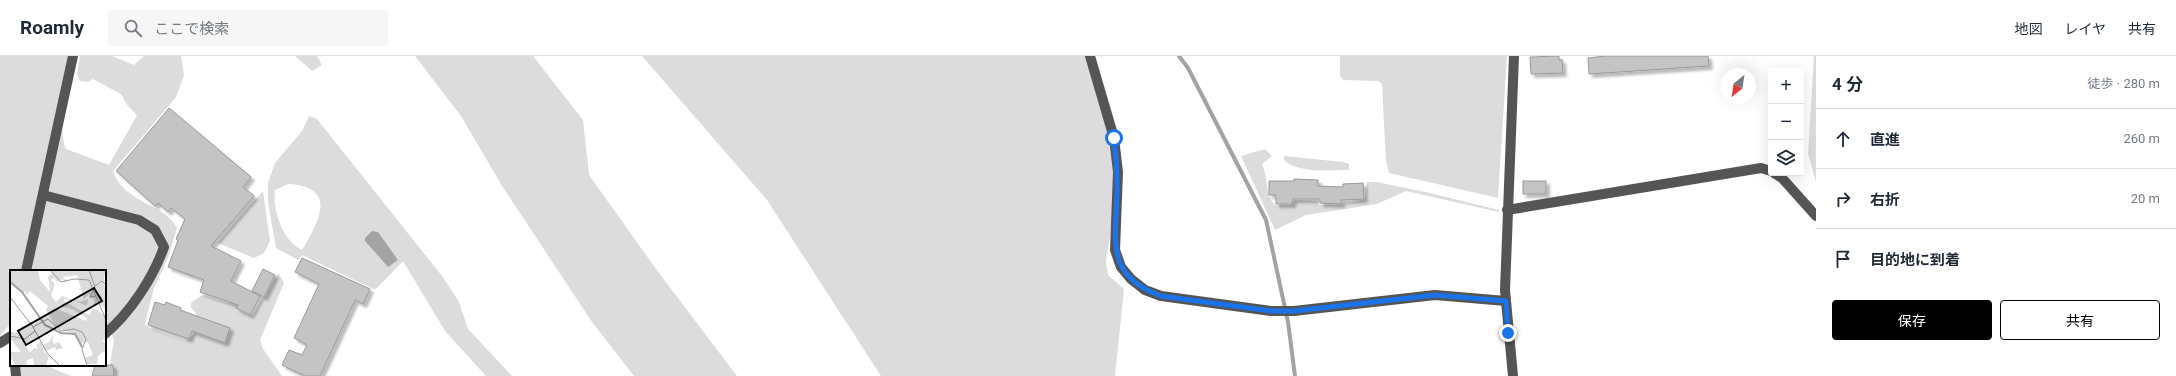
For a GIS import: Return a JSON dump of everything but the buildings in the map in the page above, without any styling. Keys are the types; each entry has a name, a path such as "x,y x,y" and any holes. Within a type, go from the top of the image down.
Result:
{"street":[{"path":"26,270 73,56"},
{"path":"1090,56 1114,138 1118,172 1115,250 1121,267 1131,279 1145,290 1161,296 1271,311 1294,311 1435,295 1506,301"},
{"path":"1513,376 1506,301 1507,210 1514,56"},
{"path":"1507,210 1761,168 1768,170"},
{"path":"1779,176 1816,216"},
{"path":"43,195 139,220 155,230 164,247 159,260 132,303 106,333"},
{"path":"0,343 10,337"},
{"path":"15,366 16,376"}],"shaded area":[{"path":"0,56 69,56 62,117 63,140 66,149 109,165 137,115 127,105 121,94 93,79 88,82 80,81 77,74 80,56 112,56 134,65 144,56 181,56 184,75 176,97 113,171 118,182 126,190 135,197 164,213 172,220 177,228 168,258 154,288 145,324 151,329 185,341 193,335 196,324 197,317 191,308 191,303 202,295 227,303 234,302 253,316 277,274 279,274 284,283 260,340 263,349 282,376 111,376 110,364 114,340 106,322 106,270 10,270 10,324 0,336"},
{"path":"295,56 317,56 322,65 312,71"},
{"path":"415,56 533,56 583,120 589,175 656,269 737,376 634,376 592,322 502,186 461,116"},
{"path":"642,56 1087,56 1110,138 1115,172 1112,225 1106,261 1108,275 1124,289 1115,376 881,376 767,200"},
{"path":"1340,56 1507,56 1498,198 1389,173 1386,161 1382,84 1378,81 1343,80 1340,76"},
{"path":"1814,56 1816,56 1816,182 1808,154"},
{"path":"309,116 317,119 442,276 459,302 468,329 512,376 486,376 445,331 403,261 376,289 373,289 302,255 298,260 276,248 268,202 268,183 275,163 302,131","holes":["288,184 304,186 314,191 319,198 319,217 302,250 289,240 280,224 275,207 275,190","365,241 398,259 398,260 387,266"]},
{"path":"1265,149 1272,156 1262,164 1268,191 1275,205 1289,205 1295,200 1317,201 1319,205 1361,200 1365,198 1367,182 1377,182 1430,193 1499,210 1499,212 1406,191 1377,204 1306,215 1275,230 1241,156"},
{"path":"1284,156 1343,162 1349,164 1349,170 1324,171 1306,169 1290,164 1284,160"},
{"path":"263,191 270,241 264,253 254,258 218,243"},
{"path":"372,231 378,232 398,260 388,267 365,241 365,238"},
{"path":"18,366 47,366 71,376 19,376"}],"waterway":[{"path":"1179,56 1188,68 1266,220 1288,322 1295,376"}],"route":[{"path":"1114,138 1118,172 1115,250 1121,267 1131,279 1145,290 1161,296 1271,311 1294,311 1406,297 1435,295 1506,301 1508,333"}]}
